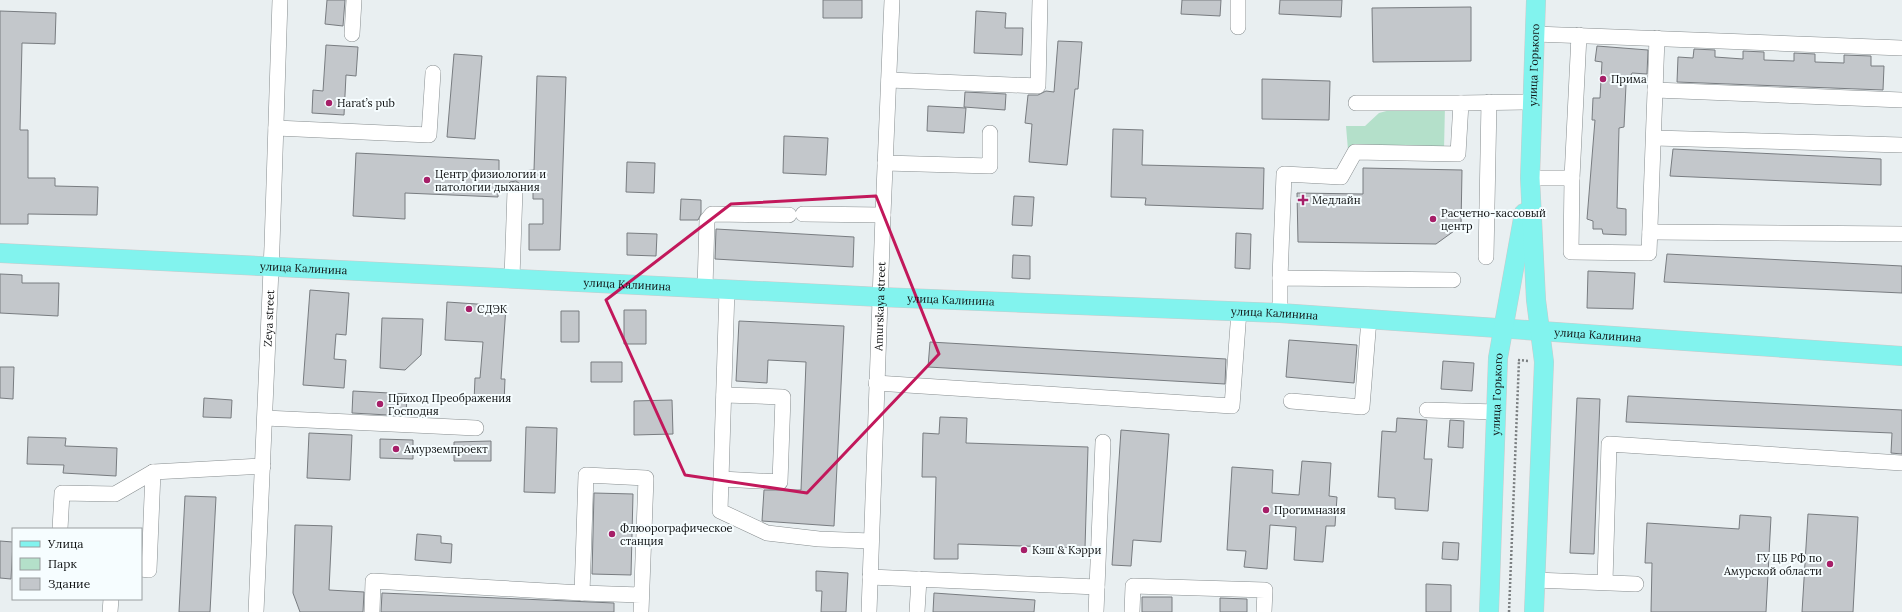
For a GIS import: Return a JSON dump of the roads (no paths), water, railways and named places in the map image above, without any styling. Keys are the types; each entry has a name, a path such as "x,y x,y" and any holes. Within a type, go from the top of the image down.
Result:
{"main road":[{"name":"улица Горького","path":"1534,612 1544,362 1536,300 1530,178 1536,0"},
{"name":"улица Горького","path":"1489,612 1498,358 1530,178"},
{"name":"улица Калинина","path":"0,253 272,265 880,297 1280,313 1503,327 1902,356"}],"street":[{"name":"Zeya street","path":"256,612 272,265 280,0"},
{"path":"352,34 354,0"},
{"name":"Amurskaya street","path":"869,612 882,215 892,0"},
{"path":"889,80 1038,86 1040,0"},
{"path":"1238,0 1238,27"},
{"path":"1535,34 1902,48"},
{"path":"1579,35 1572,178 1571,252 1649,253 1657,38"},
{"path":"276,128 430,136 433,73"},
{"path":"1655,90 1902,100"},
{"path":"1356,102 1533,102"},
{"path":"1486,257 1489,102"},
{"path":"1280,313 1284,174 1341,177 1355,152 1458,154 1461,103"},
{"path":"885,163 990,166 990,133"},
{"path":"1654,138 1902,145"},
{"path":"1530,178 1572,178"},
{"path":"512,278 515,190"},
{"path":"705,288 707,220 712,214 882,215"},
{"path":"1650,232 1902,234"},
{"path":"1280,278 1453,280"},
{"path":"727,289 720,512 767,533 820,539 871,541"},
{"path":"876,383 1232,406 1239,311"},
{"path":"1291,401 1362,407 1369,319"},
{"path":"721,479 780,482 781,474 783,397 724,395"},
{"path":"1427,410 1497,412"},
{"path":"265,418 476,428"},
{"path":"1096,612 1103,442"},
{"path":"1605,582 1609,444 1902,463"},
{"path":"60,528 62,493 114,494 152,472 263,466"},
{"path":"142,569 149,570 152,472"},
{"path":"582,593 586,475 646,478 641,612"},
{"path":"870,577 1097,587"},
{"path":"917,612 919,579"},
{"path":"1535,580 1636,584"},
{"path":"372,612 373,581 641,595"},
{"path":"1132,612 1133,586 1265,590 1264,612"},
{"path":"110,612 111,600"}],"place":[{"name":"Прима","path":"1603,79"},
{"name":"Harat’s pub","path":"329,103"},
{"name":"Центр физиологии и патологии дыхания","path":"427,180"},
{"name":"Медлайн","path":"1303,200"},
{"name":"Расчетно-кассовый центр","path":"1433,219"},
{"name":"СДЭК","path":"469,309"},
{"name":"Приход Преображения Господня","path":"380,404"},
{"name":"Амурземпроект","path":"396,449"},
{"name":"Прогимназия","path":"1266,510"},
{"name":"Флюорографическое станция","path":"612,534"},
{"name":"Кэш & Кэрри","path":"1024,550"},
{"name":"ГУ ЦБ РФ по Амурской области","path":"1830,564"}]}
